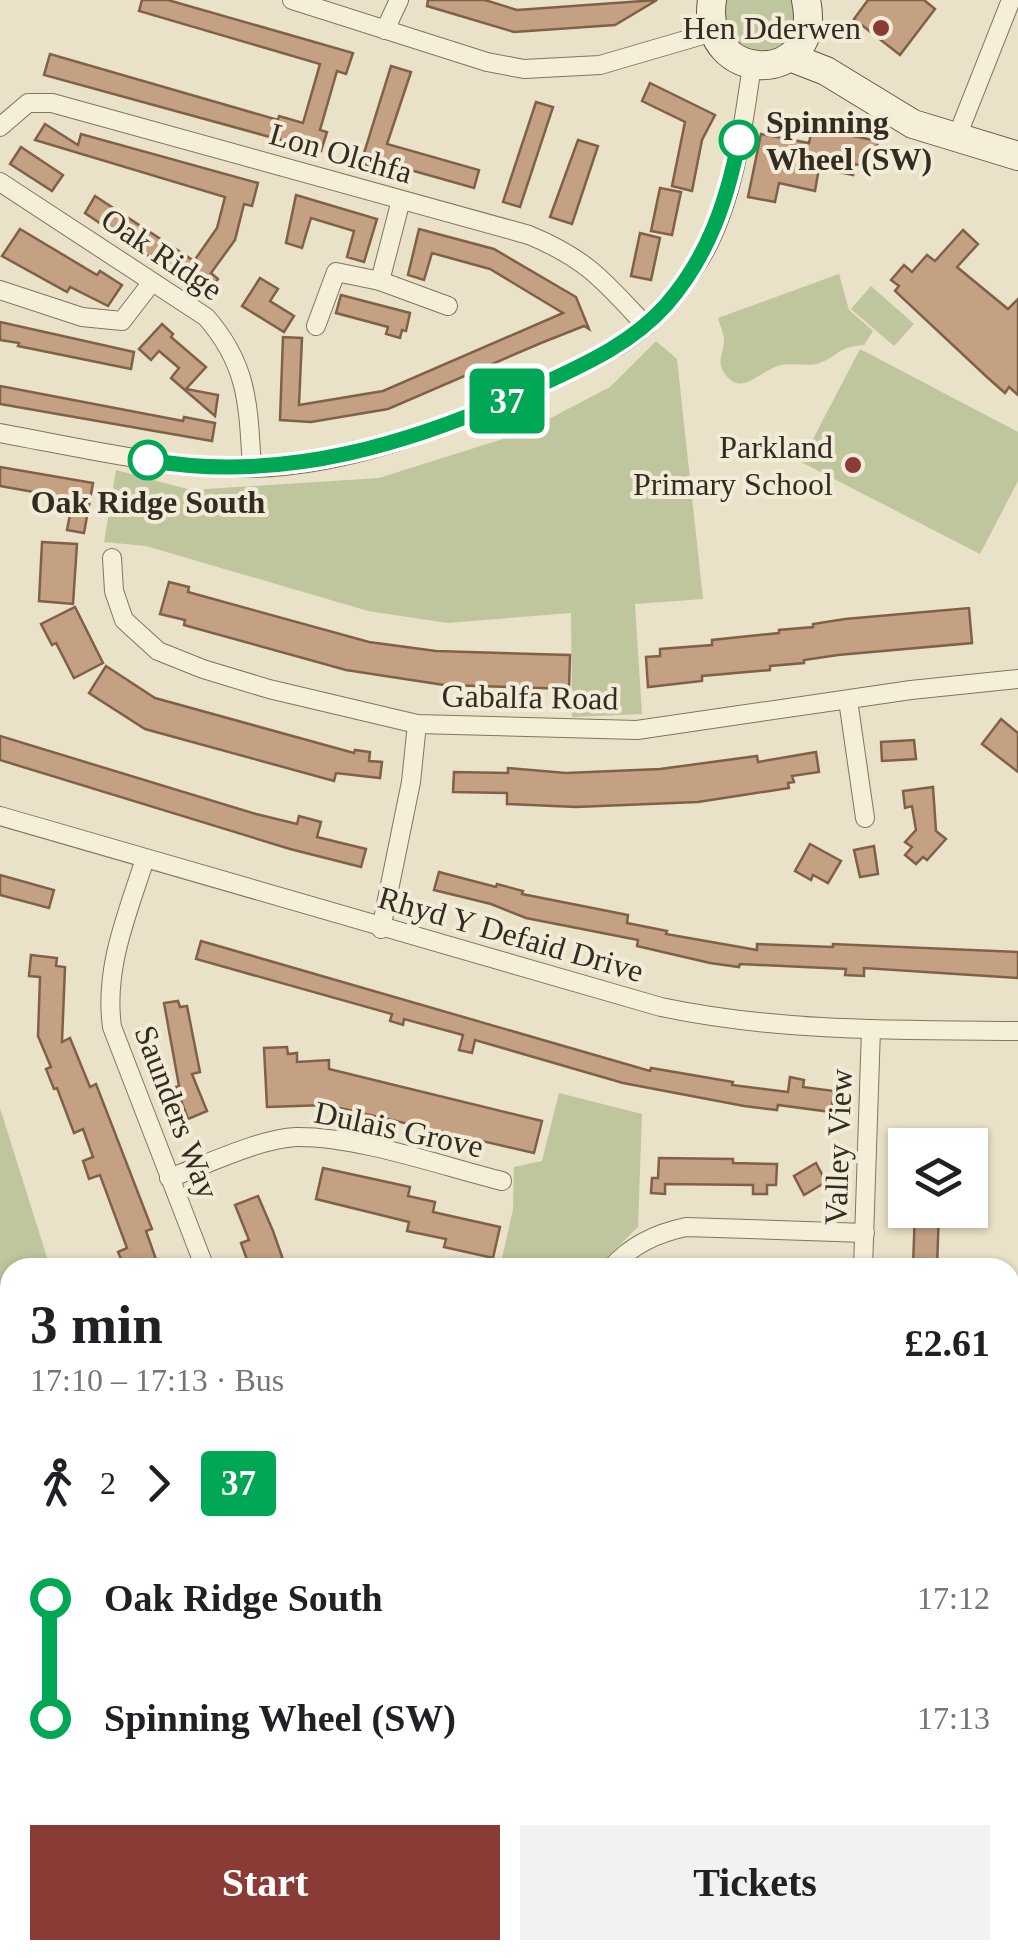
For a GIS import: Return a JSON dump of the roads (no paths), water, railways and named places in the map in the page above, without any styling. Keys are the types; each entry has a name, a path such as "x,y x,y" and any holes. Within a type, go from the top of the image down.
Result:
{"street":[{"path":"292,0 487,62 524,69 600,65 712,32"},
{"path":"385,30 400,0"},
{"path":"712,0 712,32 735,59 752,65 790,58 809,30"},
{"path":"806,0 809,30 833,62 956,139"},
{"path":"956,139 1011,0"},
{"path":"790,58 826,71 914,124 1018,156"},
{"path":"0,433 180,466 252,468 353,454 428,432 594,360 646,326 668,303 705,251 732,174 752,65"},
{"name":"Lon Olchfa","path":"0,127 28,103 52,103 529,235 568,251 600,276 646,326"},
{"name":"Oak Ridge","path":"0,182 206,317 237,360 248,407 252,468"},
{"path":"380,281 401,200"},
{"path":"316,326 336,272 380,281 448,306"},
{"path":"0,290 82,316 122,321 152,282"},
{"name":"Gabalfa Road","path":"112,558 114,591 124,620 158,651 269,690 417,724 636,730 1018,679"},
{"path":"848,700 864,818"},
{"path":"381,928 411,782 417,724"},
{"name":"Rhyd Y Defaid Drive","path":"0,816 381,928 661,1007 721,1020 781,1026 1018,1031"},
{"name":"Saunders Way","path":"145,860 112,965 108,997 112,1027 201,1258"},
{"name":"Valley View","path":"864,1258 872,1029"},
{"name":"Dulais Grove","path":"169,1178 294,1137 354,1144 502,1181"},
{"path":"619,1258 660,1232 686,1226 865,1233"}],"place":[{"name":"Hen Dderwen","path":"881,28"},
{"name":"Spinning Wheel (SW)","path":"739,140"},
{"name":"Oak Ridge South","path":"148,460"},
{"name":"Parkland Primary School","path":"853,465"}]}
